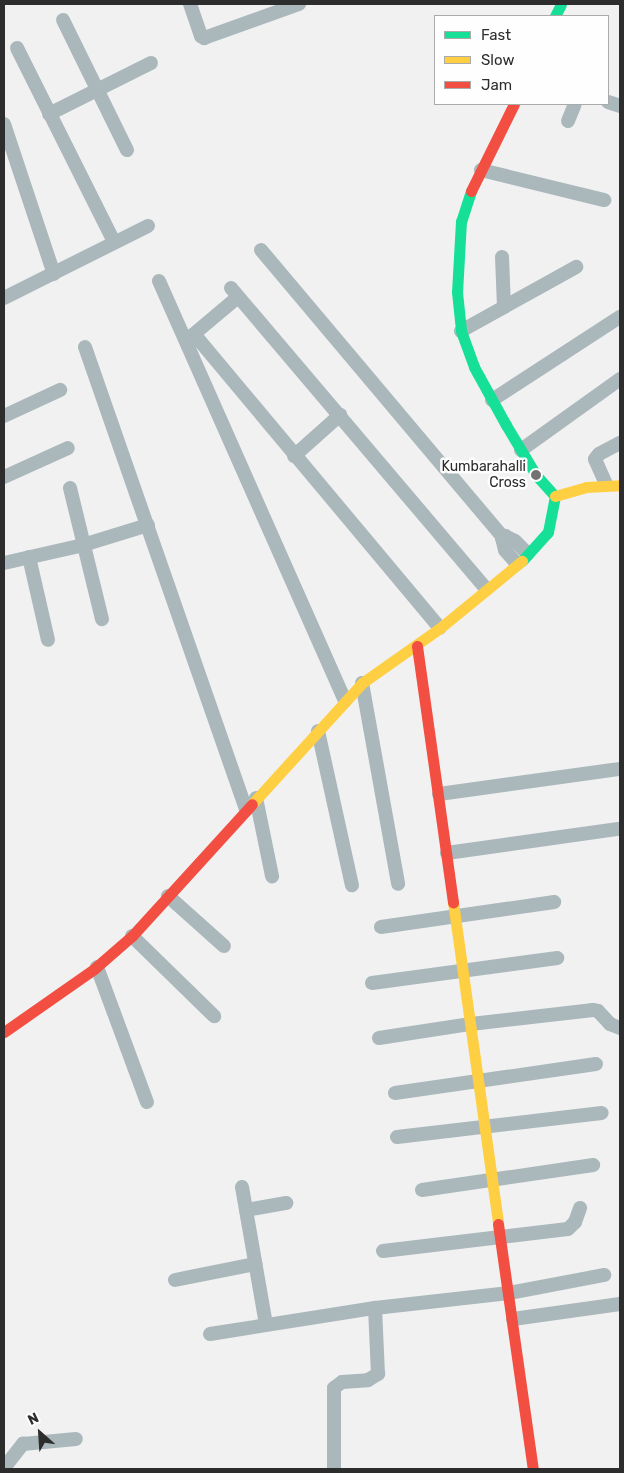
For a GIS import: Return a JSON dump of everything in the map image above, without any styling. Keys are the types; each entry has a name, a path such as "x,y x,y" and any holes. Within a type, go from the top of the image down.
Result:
{"street":[{"path":"190,4 204,38 300,4"},
{"path":"63,20 127,150"},
{"path":"16,48 114,242"},
{"path":"49,114 151,63"},
{"path":"514,105 481,170 461,221 457,292 461,331 474,367 492,400 536,475 555,496"},
{"path":"568,121 575,105"},
{"path":"4,124 54,274"},
{"path":"481,170 604,200"},
{"path":"4,298 148,226"},
{"path":"262,250 503,537 505,550 517,564"},
{"path":"502,257 504,307"},
{"path":"461,331 576,267"},
{"path":"158,281 190,337 345,701"},
{"path":"190,337 235,293 486,589"},
{"path":"492,400 620,317"},
{"path":"190,337 440,628"},
{"path":"85,347 246,810"},
{"path":"521,450 620,379"},
{"path":"4,416 60,390"},
{"path":"294,456 340,415"},
{"path":"606,484 595,459 599,454 620,443"},
{"path":"4,477 68,448"},
{"path":"555,496 571,490 606,484 620,485"},
{"path":"70,488 102,619"},
{"path":"4,1032 97,967 132,936 362,683 417,646 528,554 548,532 555,496"},
{"path":"4,563 83,545 148,525"},
{"path":"503,537 515,540 528,554"},
{"path":"28,557 48,640"},
{"path":"417,646 472,1024 484,1125 533,1469"},
{"path":"362,683 398,884"},
{"path":"318,731 352,885"},
{"path":"439,794 620,769"},
{"path":"256,798 272,876"},
{"path":"447,853 618,829"},
{"path":"168,896 224,946"},
{"path":"381,926 554,902"},
{"path":"132,936 214,1016"},
{"path":"372,983 557,958"},
{"path":"97,967 147,1102"},
{"path":"379,1038 472,1024 593,1010 598,1011 610,1024 620,1028"},
{"path":"395,1092 596,1064"},
{"path":"397,1137 484,1125 602,1113"},
{"path":"422,1190 593,1165"},
{"path":"242,1187 266,1324"},
{"path":"246,1210 286,1203"},
{"path":"383,1251 568,1229 575,1222 580,1208"},
{"path":"176,1280 255,1264"},
{"path":"210,1334 376,1308 509,1293 604,1275"},
{"path":"513,1319 620,1304"},
{"path":"334,1469 334,1388 342,1382 368,1380 378,1374 376,1308"},
{"path":"4,1468 23,1444 76,1439"}],"traffic: fast":[{"path":"556,15 561,4"},
{"path":"471,191 461,221 457,292 461,331 474,367 506,425 536,475 555,496 548,532 522,561"}],"traffic: slow":[{"path":"555,496 586,487 620,485"},
{"path":"252,804 362,683 440,628 522,561"},
{"path":"453,902 498,1224"}],"traffic: jam":[{"path":"471,191 514,105"},
{"path":"417,646 453,902"},
{"path":"4,1032 94,969 132,936 252,804"},
{"path":"498,1224 533,1469"}],"place":[{"name":"Kumbarahalli Cross","path":"536,475"}]}
